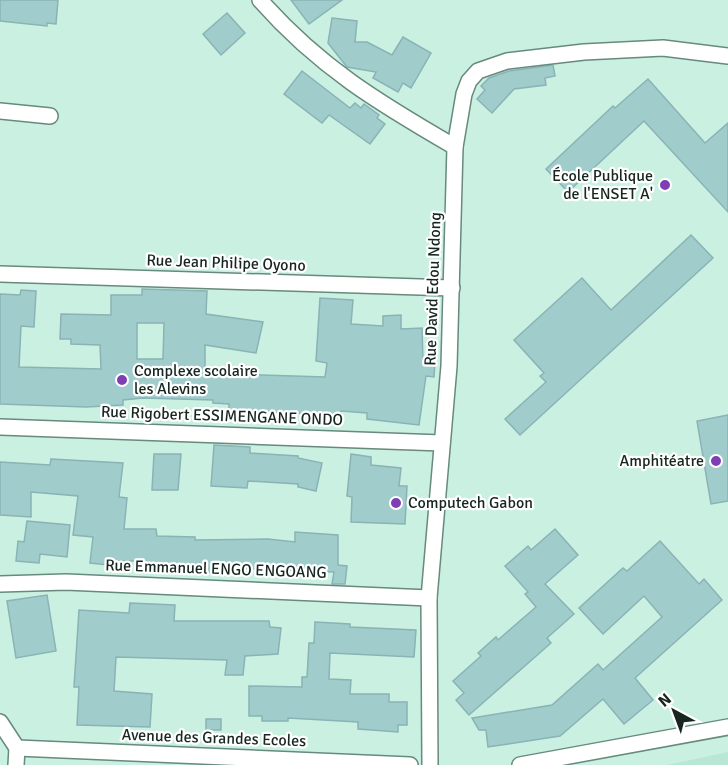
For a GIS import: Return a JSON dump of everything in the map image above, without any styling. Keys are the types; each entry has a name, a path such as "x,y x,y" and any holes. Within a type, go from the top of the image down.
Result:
{"street":[{"path":"260,0 289,31 330,68 455,147"},
{"name":"Rue David Edou Ndong","path":"430,765 429,598 452,288 455,147 464,94 469,81 478,71 491,65 527,58 638,48 687,49 728,56"},
{"path":"0,111 50,116"},
{"name":"Rue Jean Philipe Oyono","path":"0,274 452,288"},
{"name":"Rue Rigobert ESSIMENGANE ONDO","path":"0,427 442,443"},
{"name":"Rue Emmanuel ENGO ENGOANG","path":"0,584 66,582 429,598"},
{"path":"0,722 17,748 16,765"},
{"path":"520,765 728,727"},
{"name":"Avenue des Grandes Ecoles","path":"17,748 410,765"}],"shaded area":[{"path":"728,752 728,765 667,765"}],"building":[{"path":"0,0 58,0 56,24 47,23 47,26 0,21"},
{"path":"291,0 342,0 309,24"},
{"path":"227,13 245,33 221,55 203,34"},
{"path":"332,18 357,21 355,42 367,42 392,55 403,37 431,53 411,88 403,83 398,92 373,78 376,72 347,67 328,43"},
{"path":"553,65 555,76 545,78 546,85 514,89 492,113 477,99 485,90 481,86 489,78 509,71"},
{"path":"302,71 350,108 355,103 361,108 364,104 379,115 377,118 385,124 370,144 329,115 322,123 284,94"},
{"path":"648,79 705,143 728,123 728,212 644,121 568,192 546,169 613,106 615,108"},
{"path":"691,235 713,258 520,435 505,419 546,382 540,376 544,373 514,340 582,278 611,310"},
{"path":"142,289 207,291 206,314 263,322 256,353 205,345 205,373 325,377 327,363 316,361 320,298 353,300 351,324 383,326 383,316 401,315 401,329 422,328 423,361 435,362 434,377 426,376 419,425 367,419 367,413 341,411 340,418 313,416 314,414 229,410 229,404 213,403 213,400 143,398 123,400 123,405 86,407 0,404 0,294 20,295 21,290 36,291 34,327 21,326 19,367 101,369 100,345 71,344 71,339 60,339 61,314 111,315 111,295 142,295","holes":["137,323 164,323 163,359 137,359"]},
{"name":"Amphitéatre","path":"728,415 728,501 711,504 697,421"},
{"path":"214,445 250,447 250,453 298,456 298,458 322,463 316,491 298,487 298,484 248,481 247,488 211,486"},
{"path":"154,454 181,454 178,490 152,490"},
{"path":"351,454 371,457 371,465 401,468 399,486 407,486 405,524 351,522 352,497 347,496"},
{"path":"51,459 123,463 119,497 127,498 124,529 156,529 157,536 195,537 195,540 268,539 295,542 295,532 338,535 338,565 347,566 345,584 332,584 334,572 238,568 237,573 142,571 142,561 119,561 119,566 90,563 93,537 73,535 78,496 31,492 31,517 0,515 0,462 50,465"},
{"path":"27,521 70,525 67,557 40,554 39,563 16,561 18,541 24,542"},
{"path":"555,529 578,555 545,584 574,614 547,638 551,643 469,715 456,700 464,693 453,681 481,656 478,653 496,637 498,640 536,607 525,594 528,592 505,566 528,546 531,550"},
{"path":"660,541 699,584 704,579 722,600 635,678 653,700 624,724 603,699 560,736 488,747 486,730 479,730 472,718 552,705 598,664 603,670 662,617 644,596 603,634 579,608 623,568 627,571"},
{"path":"47,595 56,651 16,658 7,601"},
{"path":"130,603 175,605 174,621 269,621 270,627 281,628 278,654 245,656 243,675 225,675 227,660 116,657 114,691 152,694 150,727 77,725 79,687 74,687 79,610 129,613"},
{"path":"315,622 350,624 350,627 416,630 414,657 330,653 329,679 351,680 350,694 389,694 389,702 407,702 407,725 398,725 398,732 358,729 358,722 288,718 288,721 262,721 262,716 249,716 249,686 302,687 302,677 307,677 309,643 314,643"},
{"path":"206,719 221,719 221,730 206,730"}],"place":[{"name":"École Publique de l'ENSET A'","path":"665,185"},
{"name":"Complexe scolaire les Alevins","path":"122,380"},
{"name":"Amphitéatre","path":"716,461"},
{"name":"Computech Gabon","path":"396,503"}]}
